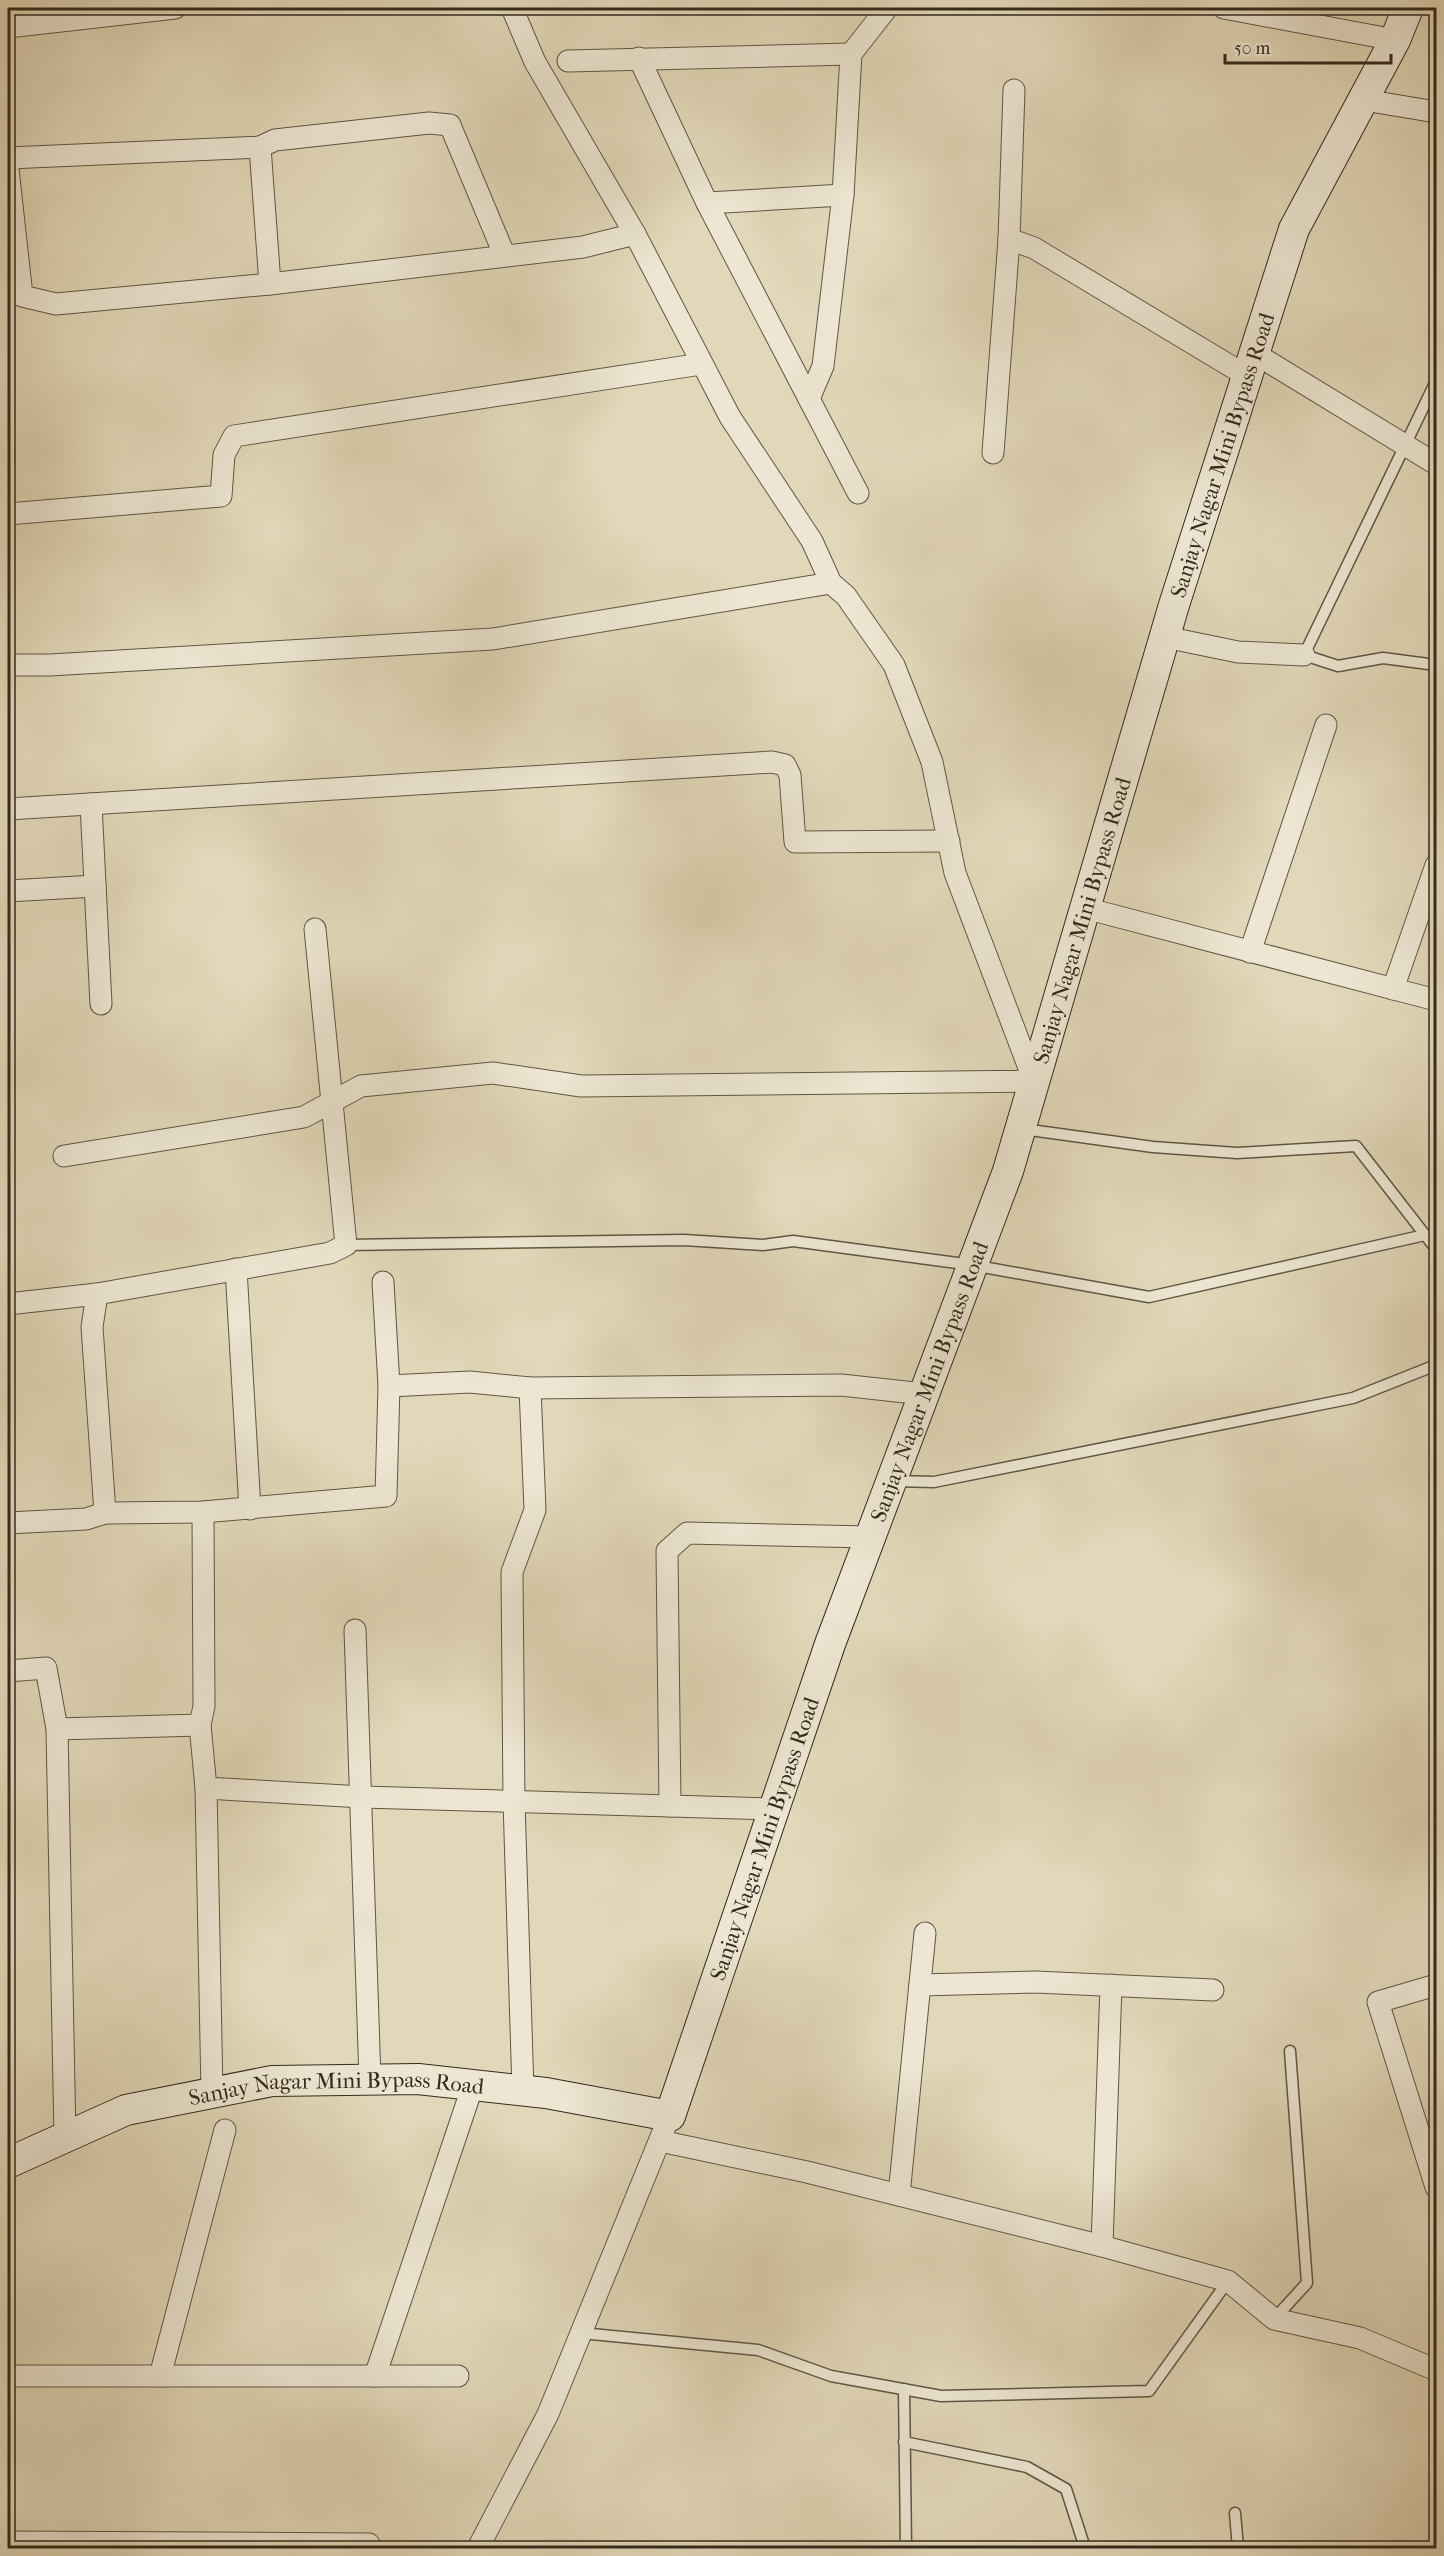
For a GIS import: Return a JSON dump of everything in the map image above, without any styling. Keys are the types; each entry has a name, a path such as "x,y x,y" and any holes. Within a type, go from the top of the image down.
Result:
{"street":[{"path":"8,27 175,8"},
{"path":"64,1155 304,1118 361,1086 493,1073 580,1086 1034,1081 955,873 932,762 894,665 846,596 831,583 812,542 730,417 635,234 535,62 512,8"},
{"path":"809,399 823,366 843,195 851,54 887,8"},
{"path":"1224,8 1395,40"},
{"name":"Sanjay Nagar Mini Bypass Road","path":"8,2163 126,2110 272,2081 418,2079 473,2085 523,2091 665,2128 870,1537 1008,1171 1165,637 1294,229 1395,40 1408,8"},
{"path":"568,61 851,54"},
{"path":"639,58 707,203 858,493"},
{"path":"993,453 1009,239 1014,90"},
{"path":"1364,100 1437,112"},
{"path":"8,158 260,147 275,141 429,123 450,125 504,254"},
{"path":"260,147 270,284"},
{"path":"8,169 22,296 56,304 270,284 504,254 583,247 635,234"},
{"path":"707,203 843,195"},
{"path":"1009,239 1034,248 1250,365 1406,445 1437,464"},
{"path":"8,513 221,496 224,455 234,436 701,364"},
{"path":"8,665 62,664 493,639 831,583"},
{"path":"1165,637 1238,652 1304,655"},
{"path":"1250,952 1326,724"},
{"path":"8,809 772,762 785,765 790,775 795,842 949,841"},
{"path":"91,804 101,1004"},
{"path":"1393,989 1437,865"},
{"path":"8,891 95,886"},
{"path":"1085,908 1437,1000"},
{"path":"8,1304 97,1294 330,1253 346,1245 315,929"},
{"path":"236,1269 250,1509"},
{"path":"8,1523 86,1519 105,1513 250,1509 386,1496 389,1386 383,1282"},
{"path":"97,1294 92,1327 105,1513"},
{"path":"389,1386 470,1383 530,1388 841,1385 924,1394"},
{"path":"523,2091 514,1801 512,1572 535,1510 530,1388"},
{"path":"202,1512 204,1706 200,1725 206,1788 212,2093"},
{"path":"670,1806 668,1551 687,1533 870,1537"},
{"path":"355,1630 363,1797 370,2080"},
{"path":"8,1671 46,1668 57,1729 64,2138"},
{"path":"57,1729 200,1725"},
{"path":"206,1788 363,1797 774,1809"},
{"path":"899,2195 925,1933"},
{"path":"920,1985 1035,1982 1214,1990"},
{"path":"1437,1985 1378,2002 1437,2187"},
{"path":"1102,2246 1111,1986"},
{"path":"375,2376 473,2085"},
{"path":"478,2548 548,2414 665,2128 899,2195 1102,2246 1228,2281 1274,2319 1360,2337 1437,2370"},
{"path":"160,2376 225,2130"},
{"path":"8,2376 458,2376"},
{"path":"8,2542 369,2544"}],"lane":[{"path":"1437,381 1304,655 1338,666 1383,658 1437,665"},
{"path":"1020,1128 1153,1147 1237,1153 1356,1146 1437,1249"},
{"path":"346,1245 672,1240 763,1245 793,1241 972,1265 1149,1297 1425,1235"},
{"path":"891,1481 934,1482 1353,1398 1437,1365"},
{"path":"1274,2319 1307,2283 1290,2051"},
{"path":"581,2333 758,2350 831,2376 941,2396 1149,2391 1228,2281"},
{"path":"904,2389 906,2548"},
{"path":"904,2442 1027,2467 1066,2489 1085,2548"},
{"path":"1235,2513 1238,2548"}]}
